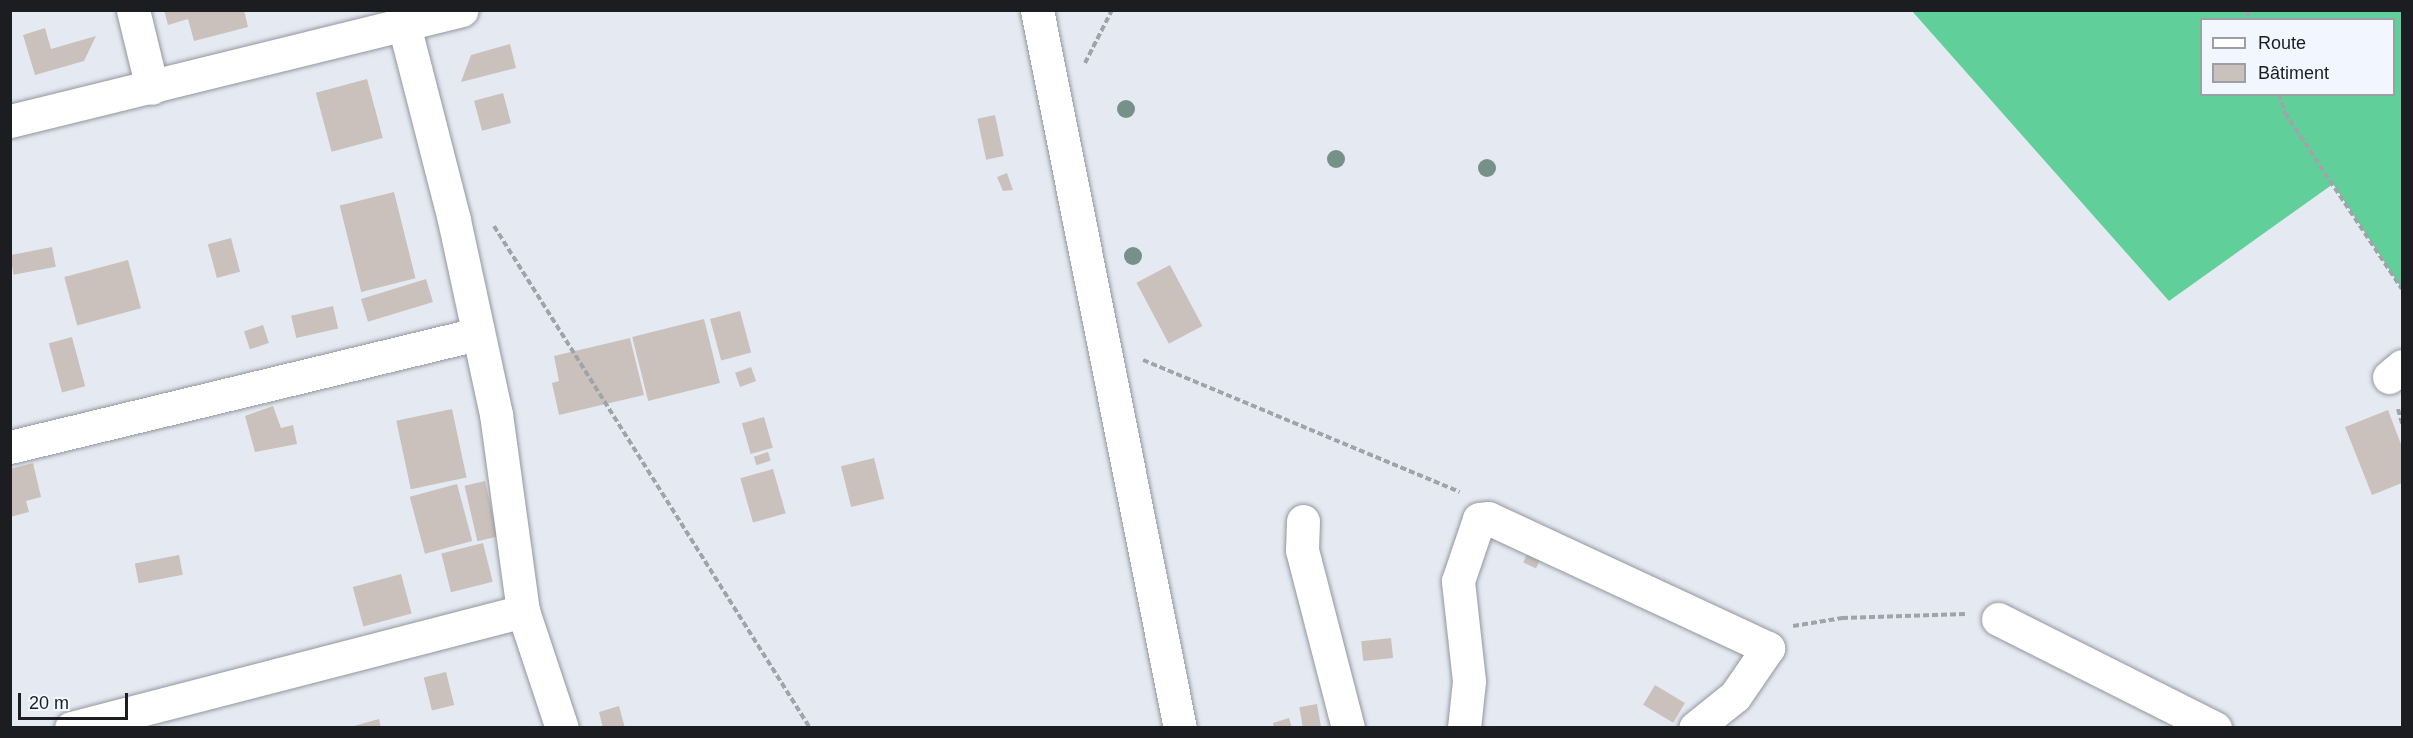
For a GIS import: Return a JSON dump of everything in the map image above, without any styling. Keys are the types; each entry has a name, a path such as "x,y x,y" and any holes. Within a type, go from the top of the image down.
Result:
{"street":[{"path":"133,10 152,88"},
{"path":"10,121 152,88 462,10"},
{"path":"1037,10 1106,345 1180,728"},
{"path":"404,25 454,220 476,334 496,414 523,611 562,728"},
{"path":"10,447 476,334"},
{"path":"1464,728 1469,681 1458,581 1479,519 1488,518 1768,648 1735,696 1695,728"},
{"path":"1304,521 1304,560 1348,728"},
{"path":"71,728 523,611"},
{"path":"1998,619 2215,728"}],"path":[{"path":"2280,96 2285,112 2403,289"},
{"path":"487,214 810,728"},
{"path":"1106,345 1463,493"},
{"path":"1768,648 1784,627 1842,618 1945,612 1998,619"}],"green space":[{"path":"1912,11 2402,11 2402,289 2333,184 2169,301"}],"building":[{"path":"164,10 244,10 248,27 194,41 188,19 168,25"},
{"path":"45,28 51,49 96,36 84,61 35,75 23,35"},
{"path":"510,44 516,68 461,82 471,55"},
{"path":"367,79 383,138 332,152 316,93"},
{"path":"503,93 511,123 482,131 474,101"},
{"path":"995,115 1004,156 986,160 977,119"},
{"path":"1007,173 1013,190 1003,191 997,177"},
{"path":"394,192 416,278 361,292 340,206"},
{"path":"231,238 240,272 217,278 208,244"},
{"path":"52,247 56,267 14,275 10,255"},
{"path":"128,260 141,308 77,325 64,277"},
{"path":"1170,265 1202,326 1169,344 1136,283"},
{"path":"426,279 433,302 368,322 361,299"},
{"path":"333,306 338,328 296,338 291,316"},
{"path":"740,311 751,353 721,361 710,319"},
{"path":"704,319 720,383 648,401 632,337"},
{"path":"263,325 269,343 250,349 244,331"},
{"path":"72,337 85,386 62,392 49,343"},
{"path":"630,338 644,395 559,415 552,383 559,381 554,356"},
{"path":"751,367 756,381 740,387 735,373"},
{"path":"273,406 281,428 293,425 297,444 255,452 245,416"},
{"path":"452,409 467,477 411,489 396,421"},
{"path":"2388,410 2402,447 2402,483 2372,495 2345,427"},
{"path":"764,417 773,448 751,454 742,423"},
{"path":"768,452 771,461 757,465 754,457"},
{"path":"874,458 884,499 851,507 841,466"},
{"path":"33,463 41,497 26,501 29,512 10,517 10,469"},
{"path":"773,469 786,513 753,523 740,478"},
{"path":"485,481 498,537 477,541 465,486"},
{"path":"457,484 472,541 425,554 410,497"},
{"path":"483,543 493,582 451,592 441,553"},
{"path":"1530,548 1543,554 1536,568 1523,563"},
{"path":"179,555 183,575 139,583 135,564"},
{"path":"401,574 412,614 363,627 353,587"},
{"path":"1391,638 1393,658 1363,661 1361,641"},
{"path":"446,672 454,705 432,711 424,678"},
{"path":"1655,685 1685,703 1673,723 1643,705"},
{"path":"1317,704 1321,726 1303,728 1299,707"},
{"path":"619,706 625,728 603,728 599,712"},
{"path":"1289,718 1292,728 1274,728 1273,723"},
{"path":"379,719 381,728 350,727"}]}
